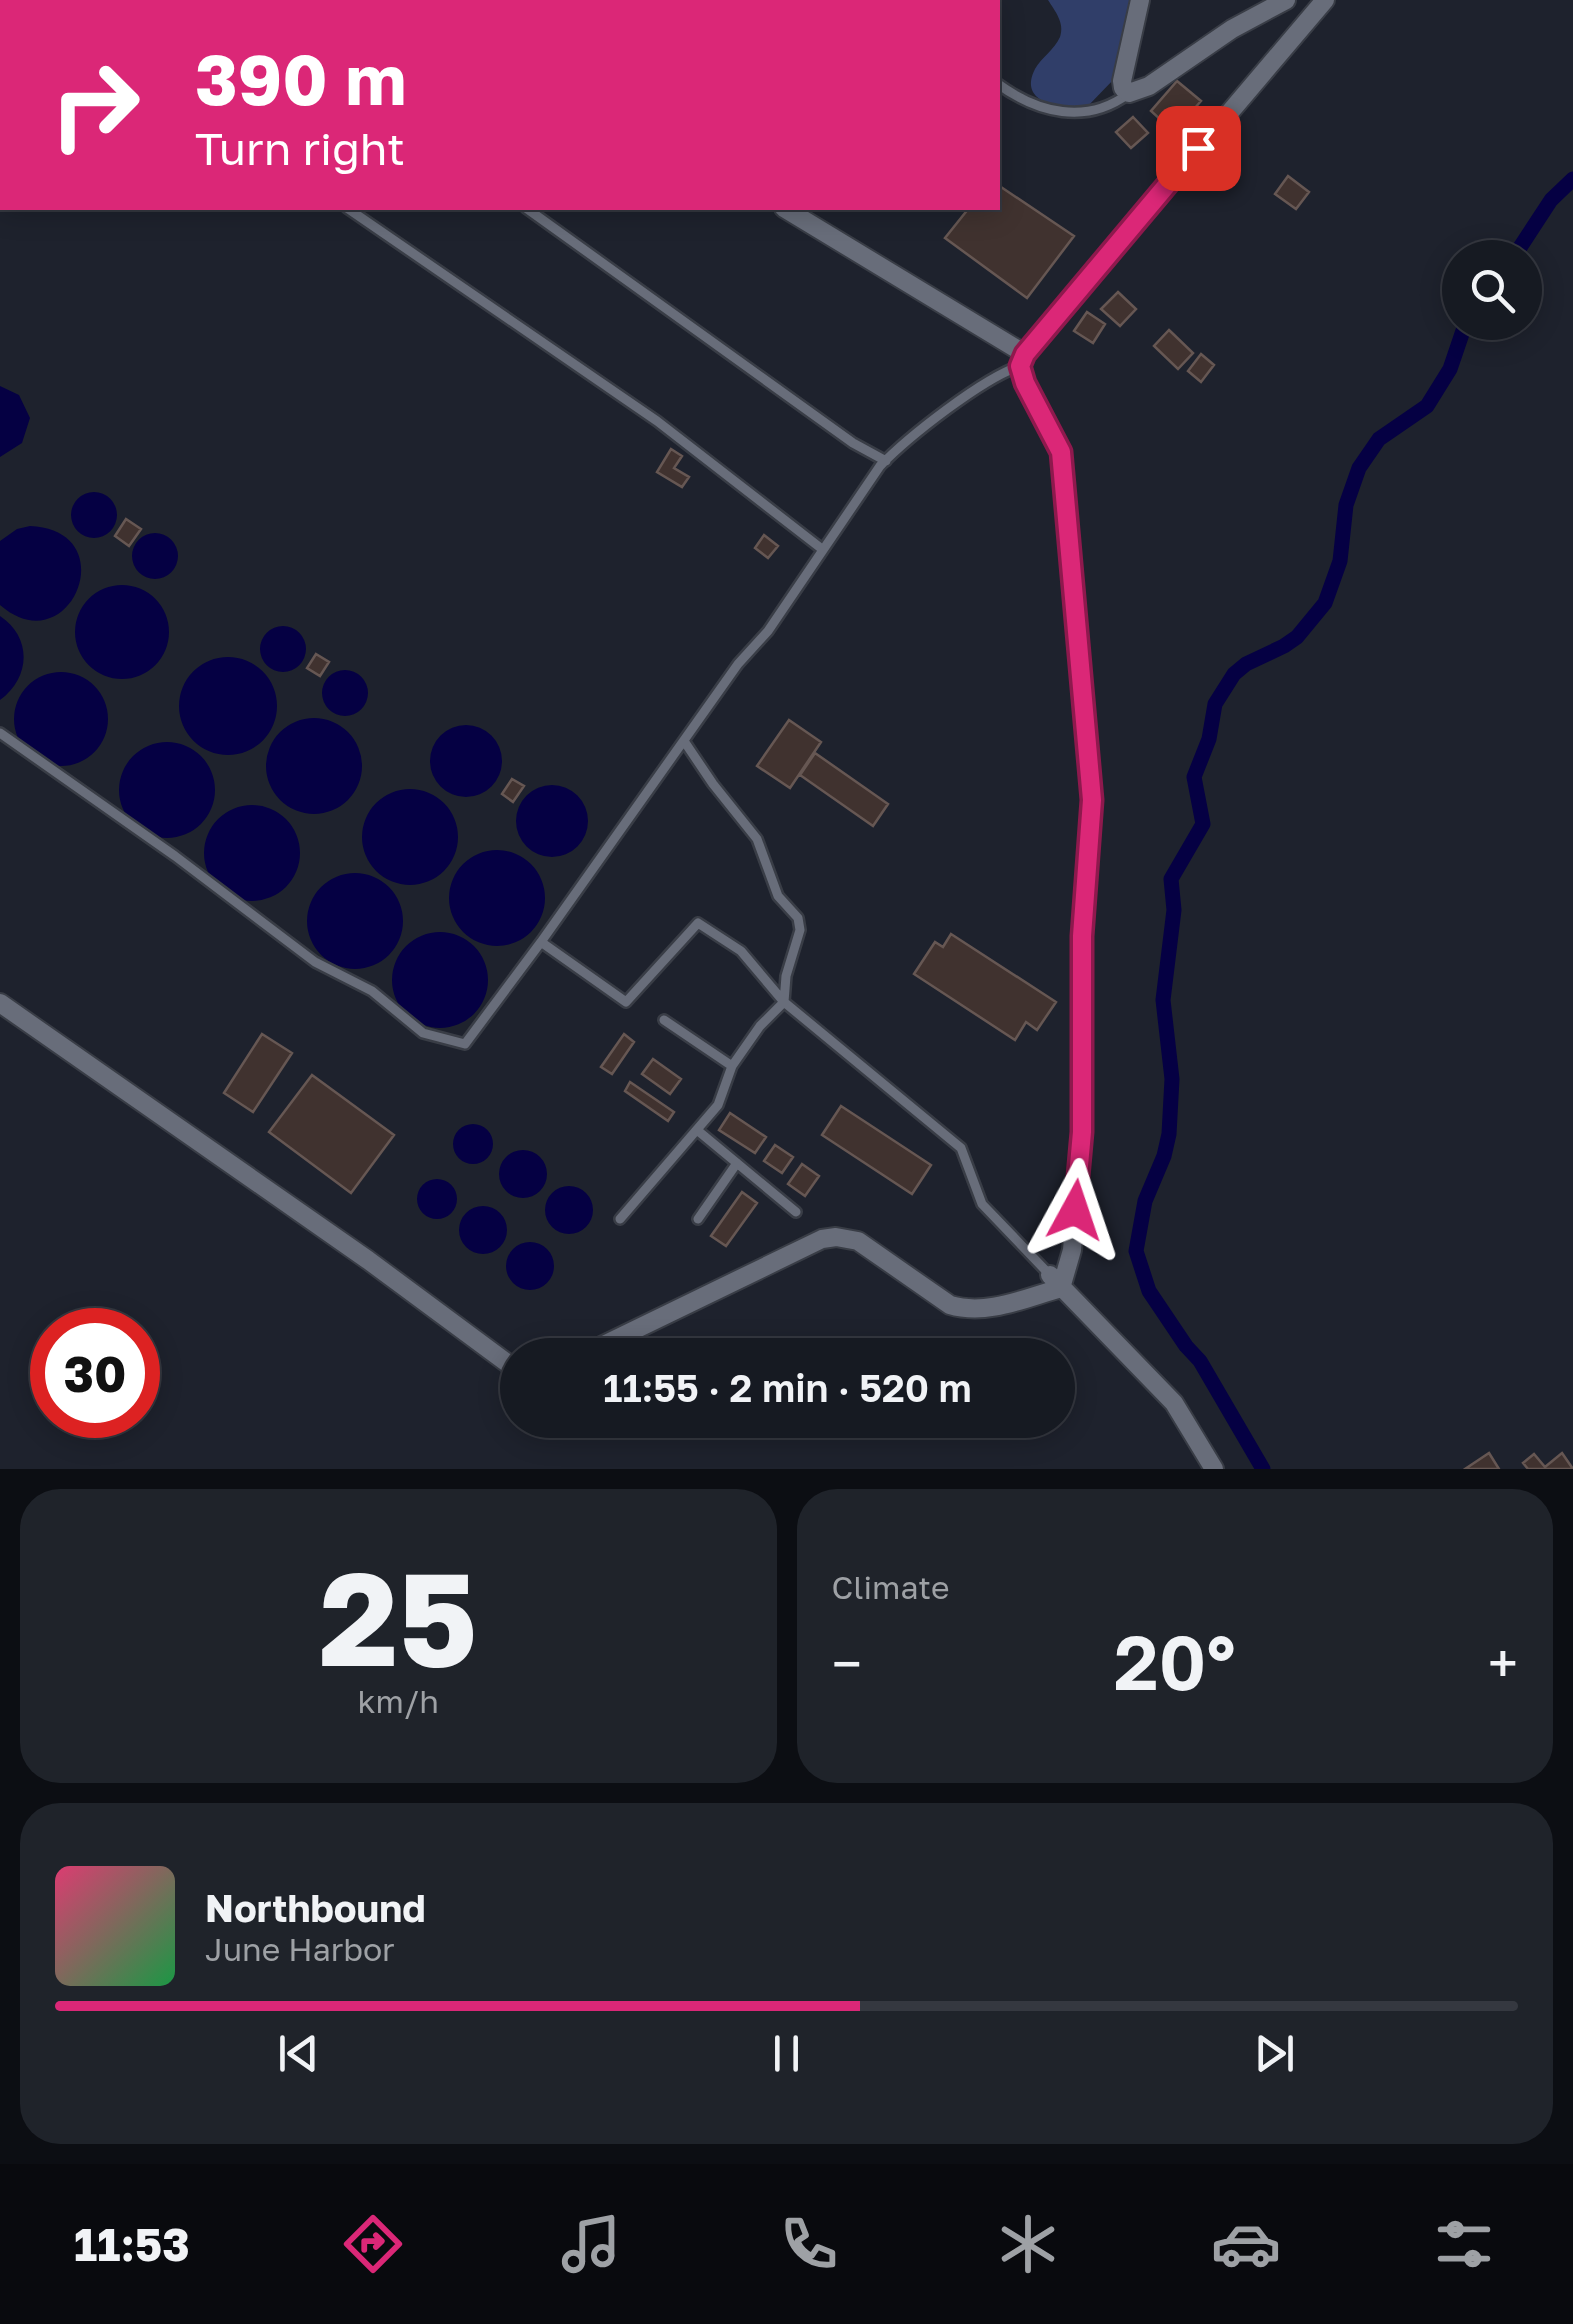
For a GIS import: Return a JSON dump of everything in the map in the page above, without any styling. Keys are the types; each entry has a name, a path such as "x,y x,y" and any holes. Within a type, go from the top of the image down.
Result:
{"street":[{"path":"1140,0 1122,81 1129,93 1149,86 1232,29 1286,0"},
{"path":"618,1338 822,1239 836,1236 858,1241 950,1305 964,1310 994,1307 1056,1281 1072,1250 1082,1132 1082,936 1092,800 1061,452 1025,383 1022,360 1324,0"},
{"path":"787,210 1022,360"},
{"path":"0,1004 274,1194 500,1358"},
{"path":"1056,1281 1174,1403 1214,1469"}],"lane":[{"path":"1000,85 1036,106 1064,113 1104,110 1129,93"},
{"path":"349,210 656,421 822,549"},
{"path":"529,210 853,443 886,460"},
{"path":"0,733 147,836 315,962 372,991 424,1033 466,1044 738,664 768,631 886,460 903,443 1022,360"},
{"path":"620,1220 718,1105 732,1066 760,1026 784,1002 786,976 800,930 798,918 778,896 757,839 684,740"},
{"path":"541,942 626,1002 698,923 741,950 784,1002 961,1148 982,1204 1056,1281"},
{"path":"664,1020 732,1066"},
{"path":"697,1130 796,1212"},
{"path":"698,1220 737,1163"}],"shaded area":[{"path":"1048,0 1133,0 1115,78 1086,108 1045,102 1032,90 1035,69 1055,46 1061,32"},
{"path":"0,386 19,395 30,418 22,443 0,457"},
{"path":"94,492 110,499 117,515 110,531 94,538 78,531 71,515 78,499"},
{"path":"30,526 59,533 76,549 81,569 77,590 66,608 48,619 25,619 0,605 0,541 17,529"},
{"path":"155,533 171,540 178,556 171,572 155,579 139,572 132,556 139,540"},
{"path":"122,585 140,588 155,599 166,614 166,650 155,665 140,676 122,679 104,676 89,665 78,650 75,632 78,614 89,599 104,588"},
{"path":"0,616 18,635 24,658 17,681 0,700"},
{"path":"283,626 299,633 306,649 299,665 283,672 267,665 260,649 267,633"},
{"path":"228,657 247,661 263,671 273,687 277,706 273,725 263,741 247,751 228,755 209,751 193,741 183,725 179,706 183,687 193,671 209,661"},
{"path":"345,670 361,677 368,693 361,709 345,716 329,709 322,693 329,677"},
{"path":"61,672 79,675 94,686 105,701 105,737 94,752 79,763 61,766 43,763 28,752 17,737 14,719 17,701 28,686 43,675"},
{"path":"314,718 333,721 348,732 359,747 359,785 348,800 333,811 314,814 295,811 280,800 269,785 266,766 269,747 280,732 295,721"},
{"path":"466,725 492,735 502,761 492,787 466,797 440,787 430,761 440,735"},
{"path":"167,742 185,746 201,756 211,772 215,790 211,808 201,824 185,834 167,838 149,834 133,824 123,808 119,790 123,772 133,756 149,746"},
{"path":"552,785 578,795 588,821 578,847 552,857 526,847 516,821 526,795"},
{"path":"410,789 428,793 444,803 454,819 458,837 454,855 444,871 428,881 410,885 392,881 376,871 366,855 362,837 366,819 376,803 392,793"},
{"path":"252,805 270,809 286,819 296,835 300,853 296,871 286,887 270,897 252,901 234,897 218,887 208,871 204,853 208,835 218,819 234,809"},
{"path":"497,850 515,854 531,864 541,880 545,898 541,916 531,932 515,942 497,946 479,942 463,932 453,916 449,898 453,880 463,864 479,854"},
{"path":"355,873 373,877 389,887 399,903 403,921 399,939 389,955 373,965 355,969 337,965 321,955 311,939 307,921 311,903 321,887 337,877"},
{"path":"440,932 458,936 474,946 484,962 488,980 484,998 474,1014 458,1024 440,1028 422,1024 406,1014 396,998 392,980 396,962 406,946 422,936"},
{"path":"473,1124 487,1130 493,1144 487,1158 473,1164 459,1158 453,1144 459,1130"},
{"path":"523,1150 540,1157 547,1174 540,1191 523,1198 506,1191 499,1174 506,1157"},
{"path":"437,1179 451,1185 457,1199 451,1213 437,1219 423,1213 417,1199 423,1185"},
{"path":"569,1186 586,1193 593,1210 586,1227 569,1234 552,1227 545,1210 552,1193"},
{"path":"483,1206 500,1213 507,1230 500,1247 483,1254 466,1247 459,1230 466,1213"},
{"path":"530,1242 547,1249 554,1266 547,1283 530,1290 513,1283 506,1266 513,1249"}],"building":[{"path":"1177,81 1201,101 1174,132 1151,111"},
{"path":"1133,117 1148,133 1131,148 1116,132"},
{"path":"1288,176 1309,192 1296,209 1275,194"},
{"path":"1000,186 1074,236 1027,298 945,238 967,210 1000,210"},
{"path":"1118,292 1136,309 1120,326 1101,309"},
{"path":"1087,312 1105,324 1093,343 1074,331"},
{"path":"1169,330 1193,353 1178,369 1154,346"},
{"path":"1201,354 1214,365 1201,382 1188,371"},
{"path":"671,449 682,456 674,468 689,477 682,487 657,472"},
{"path":"126,519 141,529 129,546 115,536"},
{"path":"764,535 778,546 768,558 755,548"},
{"path":"316,654 329,662 320,676 307,668"},
{"path":"789,720 821,742 790,788 757,766"},
{"path":"815,753 888,804 873,826 800,775"},
{"path":"512,779 524,786 513,802 502,794"},
{"path":"951,934 1056,1002 1037,1030 1026,1022 1015,1040 914,974 935,942 943,947"},
{"path":"262,1034 292,1053 253,1112 224,1093"},
{"path":"624,1034 634,1042 612,1074 601,1067"},
{"path":"653,1059 681,1079 670,1094 642,1074"},
{"path":"312,1075 394,1135 351,1193 269,1132"},
{"path":"630,1082 674,1112 668,1121 625,1091"},
{"path":"841,1106 931,1165 912,1194 822,1135"},
{"path":"730,1113 766,1137 755,1153 719,1130"},
{"path":"775,1145 793,1157 782,1173 764,1161"},
{"path":"802,1164 819,1176 805,1196 788,1184"},
{"path":"742,1192 757,1203 726,1246 711,1236"},
{"path":"1489,1453 1499,1469 1465,1469"},
{"path":"1562,1453 1573,1469 1528,1469 1523,1463 1534,1454 1545,1467"}],"waterway":[{"path":"1525,240 1551,200 1573,179"},
{"path":"1263,1469 1200,1361 1149,1291 1136,1251 1145,1201 1169,1134 1172,1079 1163,1000 1174,910 1171,879 1203,824 1194,777 1209,739 1215,704 1234,674 1297,637 1325,603 1340,561 1346,505 1359,468 1379,439 1427,406 1450,369 1460,340"}],"route":[{"path":"1075,1210 1082,1132 1082,936 1092,800 1061,452 1020,366 1025,354 1096,266 1198,148"}]}
